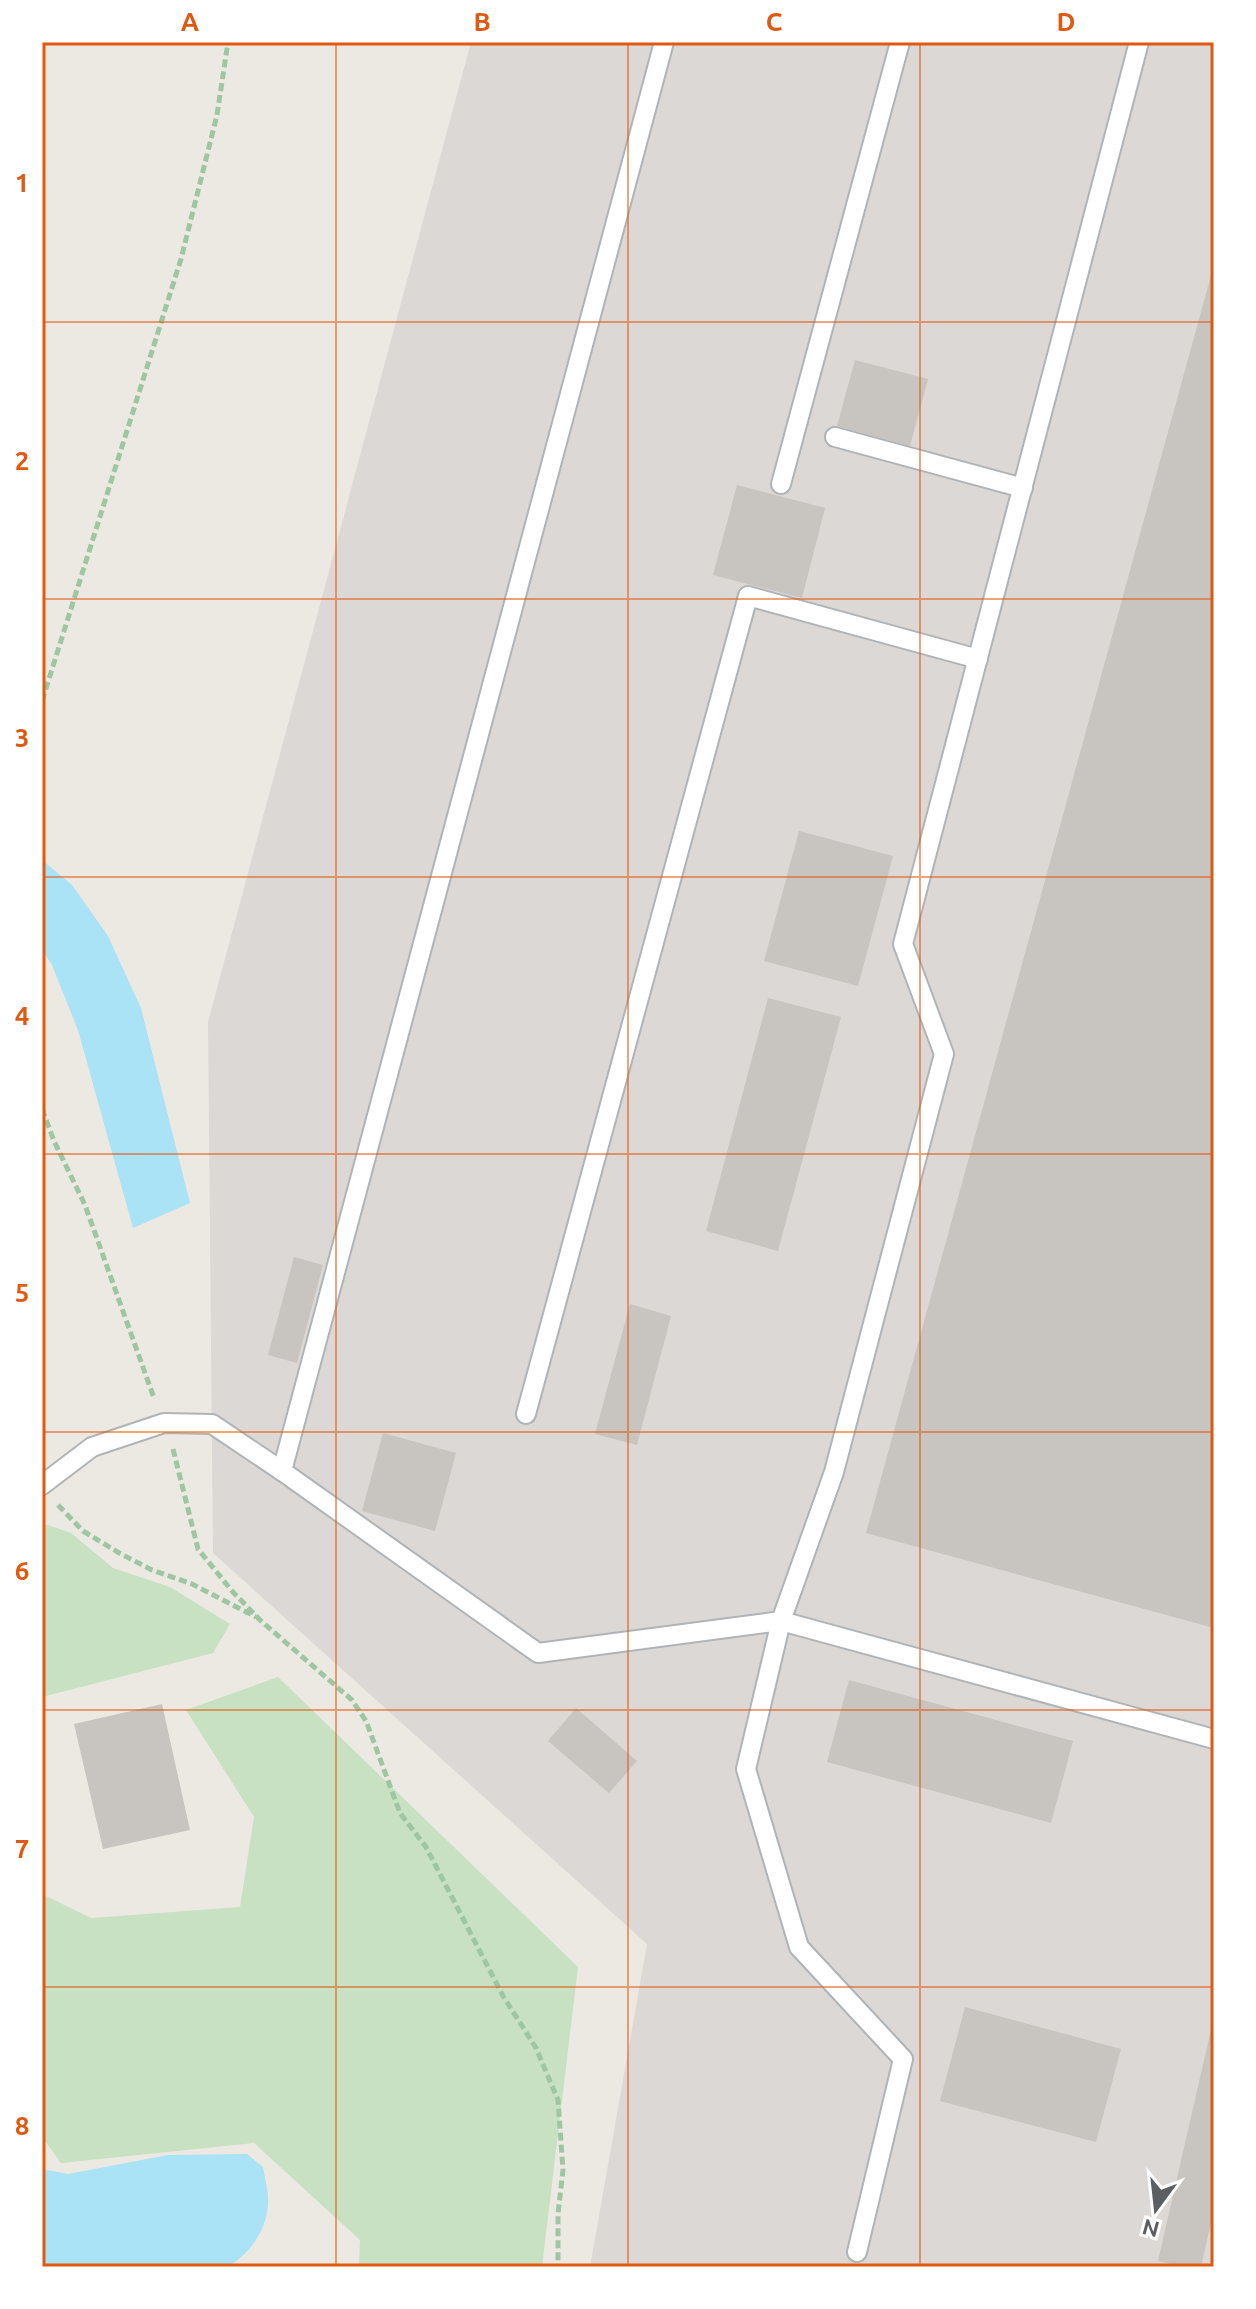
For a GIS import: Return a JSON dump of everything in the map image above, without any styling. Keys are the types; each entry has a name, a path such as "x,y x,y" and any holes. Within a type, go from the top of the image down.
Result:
{"lane":[{"path":"282,1471 664,42"},
{"path":"781,484 900,42"},
{"path":"857,2252 903,2059 799,1947 746,1769 781,1621 834,1472 944,1054 903,944 1139,42"},
{"path":"835,437 1023,488"},
{"path":"526,1414 748,596 978,659"},
{"path":"47,1492 92,1447 164,1423 212,1424 538,1653 781,1621 1214,1739"}],"path":[{"path":"42,701 181,259 217,115 228,42"},
{"path":"42,1109 85,1205 174,1451 198,1549 260,1620 352,1700 366,1721 400,1813 426,1847 503,1996 536,2048 558,2100 563,2170 558,2214 558,2267"},
{"path":"47,1492 83,1531 121,1554 152,1570 192,1584 260,1620"}],"shaded area":[{"path":"471,42 1214,42 1214,2267 590,2267 647,1944 213,1553 208,1022"}],"green space":[{"path":"42,1523 71,1533 113,1568 170,1587 230,1624 213,1653 42,1697"},
{"path":"278,1677 578,1967 542,2267 359,2267 360,2240 254,2143 61,2163 42,2137 42,1894 91,1918 240,1907 254,1817 186,1710"}],"water":[{"path":"42,860 72,885 108,936 141,1008 190,1203 133,1228 78,1030 52,965 42,950"},
{"path":"247,2154 263,2167 268,2196 267,2215 255,2241 227,2267 42,2267 42,2169 68,2174 168,2155"}],"building":[{"path":"1214,268 1214,1628 866,1533"},
{"path":"855,360 928,379 910,446 837,426"},
{"path":"737,485 825,508 802,598 713,575"},
{"path":"799,831 893,856 858,986 764,961"},
{"path":"768,998 841,1017 778,1251 706,1231"},
{"path":"294,1257 323,1265 297,1363 268,1355"},
{"path":"630,1304 671,1316 637,1445 595,1434"},
{"path":"383,1433 456,1453 435,1531 362,1511"},
{"path":"849,1680 1073,1741 1051,1823 827,1762"},
{"path":"162,1704 190,1830 103,1849 74,1724"},
{"path":"576,1708 637,1761 609,1793 548,1741"},
{"path":"965,2007 1121,2049 1096,2142 940,2101"},
{"path":"1213,2021 1214,2209 1201,2267 1184,2267 1158,2261"}]}
